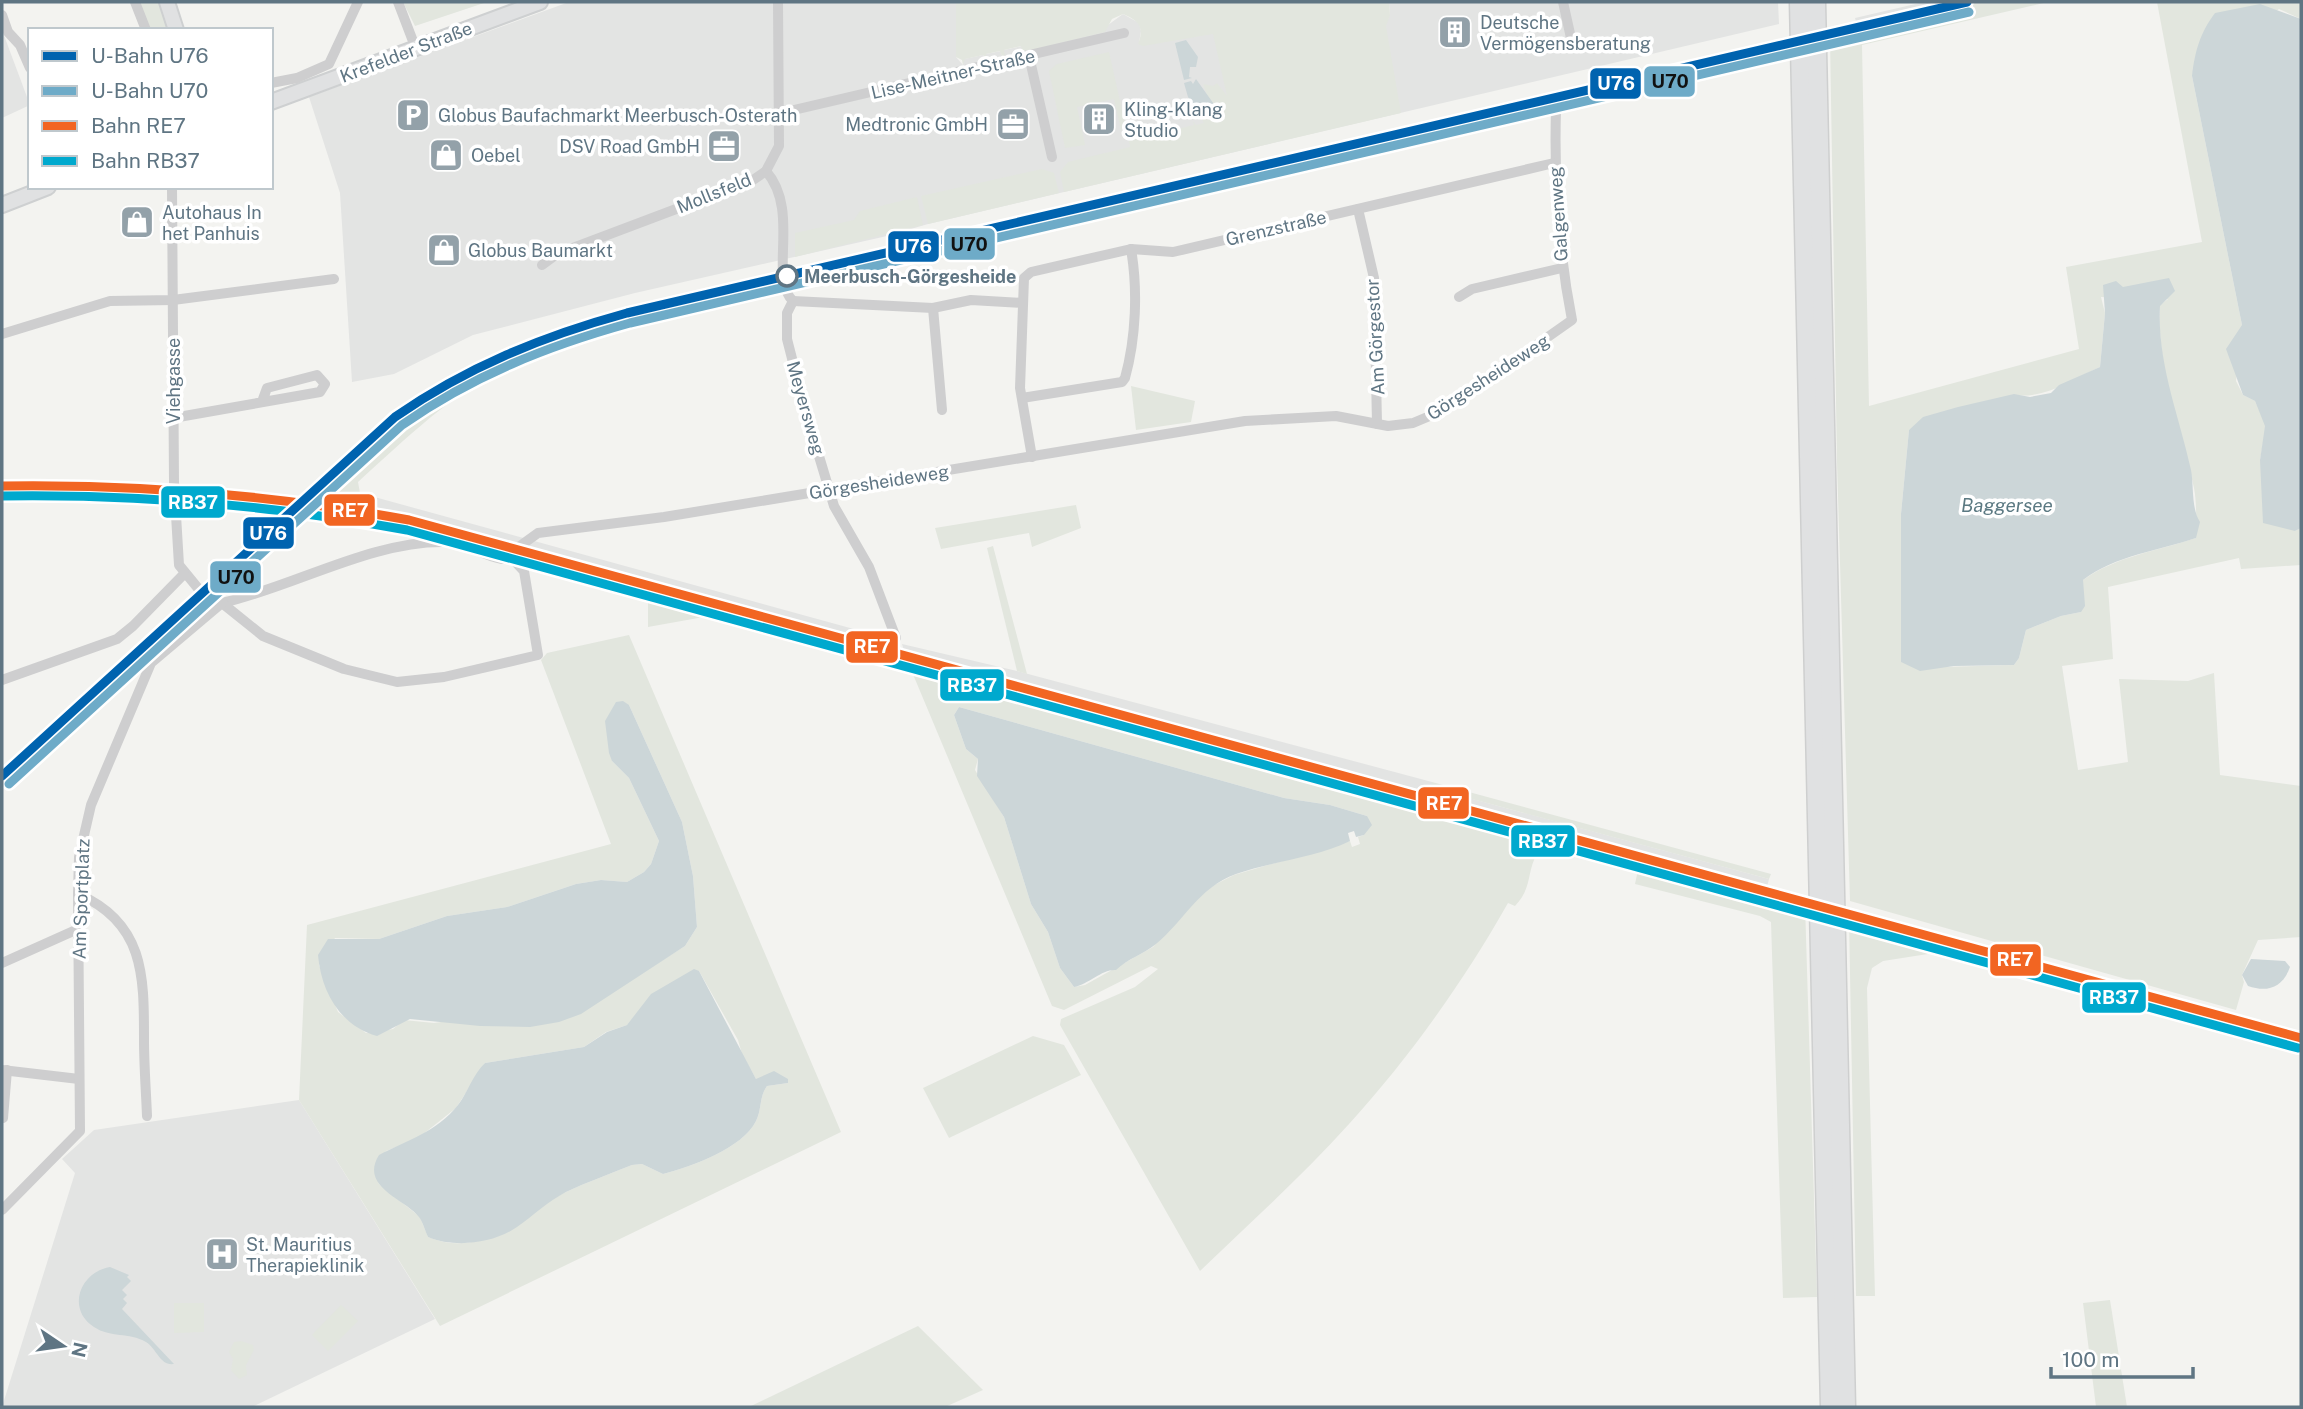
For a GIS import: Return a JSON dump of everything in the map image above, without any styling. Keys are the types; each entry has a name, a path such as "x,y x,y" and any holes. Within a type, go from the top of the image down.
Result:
{"highway":[{"path":"1799,2 1809,70 1827,880 1830,1407"},
{"path":"1809,70 1816,2"},
{"path":"1828,929 1846,1407"}],"main road":[{"path":"167,2 175,28"},
{"name":"Krefelder Straße","path":"273,101 540,2"},
{"path":"2,205 43,189"}],"street":[{"path":"135,2 145,28"},
{"path":"273,83 297,78 329,64 358,2"},
{"path":"398,2 416,49"},
{"name":"Mollsfeld","path":"542,265 557,254 752,180 766,171 779,146 781,113 778,2"},
{"path":"1563,2 1571,38"},
{"path":"2,15 8,32 20,45 28,63"},
{"name":"Lise-Meitner-Straße","path":"781,113 1124,33"},
{"path":"1029,55 1052,157"},
{"name":"Galgenweg","path":"1556,108 1554,163 1562,268 1572,320"},
{"name":"Grenzstraße","path":"1032,457 1021,398 1024,278 1031,272 1131,249 1173,252 1554,163"},
{"name":"Meyersweg","path":"766,171 777,183 783,200 784,282 787,296 793,301 788,313 787,339 834,506 869,567 895,638"},
{"name":"Viehgasse","path":"172,189 173,418 179,565 184,574"},
{"name":"Am Görgestor","path":"1358,209 1374,278 1377,425"},
{"path":"1021,398 1122,382 1125,378 1134,308 1135,275 1131,249"},
{"path":"1459,296 1472,289 1562,268"},
{"path":"2,334 110,301 173,300 334,279"},
{"path":"793,301 933,308 971,300 1023,303"},
{"path":"933,308 942,410"},
{"name":"Görgesheideweg","path":"510,556 538,533 830,491 1245,421 1336,416 1377,425 1413,424 1444,410 1572,320"},
{"path":"173,418 263,399 268,401 320,391 325,384 317,375 292,381 267,388 263,399"},
{"path":"2,680 117,639 184,574 206,598 222,603 263,636 344,669 397,682 444,677 538,655 524,570 510,556 497,558 457,542 415,545 376,553 222,603"},
{"name":"Am Sportplatz","path":"2,1210 80,1131 79,857 91,805 151,663 222,603"},
{"path":"78,894 105,908 118,920 140,961 144,988 147,1116"},
{"path":"2,963 78,929"},
{"path":"3,1118 4,1070 79,1079"}],"shaded area":[{"path":"138,2 159,2 167,28 149,28"},
{"path":"403,2 487,2 415,26"},
{"path":"569,2 956,2 956,57 963,65 964,59 983,55 986,60 986,54 1001,51 1002,56 1004,50 1022,46 1023,51 1108,25 1123,14 1139,23 1139,43 1211,27 1390,15 1389,2 1778,2 1779,24 928,224 887,236 635,293 473,335 394,374 352,382 340,193 309,97"},
{"path":"956,2 1389,2 1390,15 1386,26 1401,113 1064,192 1060,172 1068,162 1130,147 1129,141 1194,125 1193,121 1196,125 1204,123 1198,112 1212,112 1216,106 1208,98 1203,84 1213,86 1217,83 1227,96 1213,34 1143,46 1138,44 1141,33 1139,25 1123,14 1112,19 1105,32 1023,52 1021,46 1004,50 1005,56 1002,56 1000,51 986,54 987,60 983,55 965,59 963,65 962,60 956,57"},
{"path":"1924,2 1980,2 1858,30 1855,18"},
{"path":"1980,2 2048,2 1862,45 1869,406 2079,349 2066,267 2202,242 2157,2 2301,2 2301,19 2279,9 2192,76 2242,325 2236,381 2243,395 2255,401 2266,426 2260,460 2295,531 2301,528 2301,565 2241,569 2239,558 2108,587 2113,659 2062,666 2078,770 2128,762 2119,679 2188,681 2214,673 2220,775 2301,786 2301,937 2258,940 2242,975 2244,982 2236,1010 1850,901 1837,462 1830,38","holes":["2101,297 2168,299 2160,305 2162,352 2194,488 2196,538 2123,560 2083,580 2081,612 2061,616 2026,630 2019,658 2014,665 1941,667 1901,662 1901,514 1909,430 2014,395 2048,391 2100,367 2105,313"]},
{"path":"2,30 28,106 2,118"},
{"path":"1109,52 1126,128 1121,130 1114,99 1077,107 1085,145 1065,148 1049,71 1057,64"},
{"path":"1042,169 1054,173 1059,193 928,224 921,196"},
{"path":"917,197 923,225 795,257 795,233 854,220 860,211"},
{"path":"774,281 749,294 627,324 520,360 475,384 414,431 358,482 360,493 333,497 319,493 417,408 482,365 515,350 587,325"},
{"path":"1131,386 1195,401 1191,422 1136,430"},
{"path":"319,493 333,497 360,493 890,639 893,656 445,534 303,507"},
{"path":"1076,505 1081,528 1032,547 1029,533 941,549 935,528"},
{"path":"993,546 1027,674 1017,671 987,548"},
{"path":"648,588 893,656 894,660 726,613 648,627"},
{"path":"629,635 841,1132 440,1326 299,1100 307,925 611,844 541,660 547,653","holes":["629,705 682,822 693,876 697,927 685,946 601,999 434,1023 404,1020 393,1029 366,1033 338,1012 319,965 335,938 379,939 447,916 507,907 576,884 601,880 627,882 644,872 651,864 659,841 629,778 612,761","699,971 738,1040 742,1054 756,1079 788,1083 767,1086 756,1121 740,1140 728,1148 688,1167 663,1174 642,1164 632,1165 566,1192 484,1239 466,1243 448,1243 428,1237 420,1217 379,1184 375,1168 386,1151 417,1139 456,1108 485,1063 584,1047 606,1032 627,1025"]},
{"path":"902,644 1017,671 1432,782 1432,788 1769,879 1765,895 907,660"},
{"path":"907,660 1805,904 1817,1297 1783,1298 1771,922 1760,916 1635,884 1638,870 1550,849 1537,854 1521,899 1515,906 1508,903 1454,990 1393,1073 1313,1162 1200,1271 1060,1025 1061,1019 1135,987 1158,969 1151,966 1064,1010 1052,1006","holes":["959,707 1284,798 1330,805 1367,816 1364,835 1358,837 1360,844 1352,847 1350,841 1234,875 1197,897 1153,947 1085,985 1074,987 1060,968 1048,932 1031,904 1004,817 975,770 978,759 966,749 954,715"]},
{"path":"1432,782 1771,874 1769,879 1431,788"},
{"path":"1849,919 1915,936 1928,946 1928,954 1883,961 1872,968 1867,988 1875,1296 1856,1296"},
{"path":"1033,1036 1064,1045 1081,1075 949,1138 923,1088"},
{"name":"St. Mauritius Therapieklinik","path":"299,1100 435,1319 252,1407 2,1407 75,1173 62,1159 94,1130"},
{"path":"2110,1300 2127,1407 2096,1407 2083,1303"},
{"path":"174,1303 204,1303 204,1332 174,1333"},
{"path":"341,1305 358,1321 328,1351 312,1335"},
{"path":"918,1326 983,1390 945,1407 749,1407"},
{"path":"234,1342 253,1345 254,1350 246,1365 247,1375 239,1379 231,1370 233,1359 229,1352"}],"water":[{"path":"2260,4 2301,19 2301,528 2295,531 2263,523 2260,460 2265,426 2255,401 2243,395 2226,349 2242,325 2192,76 2199,43 2215,13"},
{"path":"1186,40 1198,57 1196,67 1190,67 1189,77 1192,78 1184,80 1175,43"},
{"path":"1196,79 1216,107 1198,112 1188,97 1184,83 1191,81 1193,84"},
{"name":"Baggersee","path":"2169,278 2175,291 2160,306 2162,348 2191,470 2194,504 2200,522 2196,538 2123,559 2083,580 2085,606 2081,612 2061,616 2026,630 2019,658 2014,665 1954,666 1920,671 1901,662 1901,514 1909,430 1923,417 1958,407 2014,394 2030,397 2051,393 2059,385 2100,367 2105,313 2103,285 2116,281 2123,287"},
{"path":"623,701 629,705 682,822 693,876 697,927 685,946 581,1014 559,1022 530,1027 480,1026 410,1019 377,1036 353,1024 335,1005 323,981 318,955 328,939 379,939 447,916 507,907 576,884 601,880 627,882 644,872 651,864 659,841 629,778 612,761 609,753 605,721 616,702"},
{"path":"959,707 1284,798 1330,805 1367,816 1372,825 1364,835 1356,837 1354,831 1348,833 1350,841 1337,847 1236,874 1223,880 1202,896 1151,948 1116,970 1074,987 1060,968 1048,932 1031,904 1004,817 977,776 978,759 966,749 954,715"},
{"path":"2251,959 2285,961 2290,967 2274,987 2255,988 2248,986 2242,975"},
{"path":"694,969 699,971 756,1079 774,1071 788,1079 788,1083 767,1086 756,1121 740,1140 688,1167 663,1174 642,1164 632,1165 590,1181 553,1200 507,1233 485,1241 461,1243 428,1237 419,1217 379,1184 374,1166 379,1155 441,1122 458,1105 485,1063 584,1047 607,1032 627,1025 651,994"},
{"path":"110,1267 129,1275 127,1277 131,1281 122,1290 127,1295 123,1299 127,1303 122,1309 174,1364 162,1360 146,1342 100,1330 85,1319 80,1311 79,1301 84,1283 100,1270"}],"metro line":[{"name":"U76","path":"2,776 395,417 478,368 536,343 627,313 1967,2"},
{"name":"U70","path":"9,784 402,425 428,407 483,377 540,352 630,323 1969,12"}],"rail line":[{"name":"RE7","path":"2,486 104,487 206,493 308,504 409,520 2301,1038"},
{"name":"RB37","path":"2,496 104,497 205,503 306,514 407,530 2298,1048"}],"place":[{"name":"Deutsche Vermögensberatung","path":"1455,32"},
{"name":"Globus Baufachmarkt Meerbusch-Osterath","path":"413,115"},
{"name":"Kling-Klang Studio","path":"1099,119"},
{"name":"Medtronic GmbH","path":"1013,124"},
{"name":"DSV Road GmbH","path":"724,146"},
{"name":"Oebel","path":"446,155"},
{"name":"Autohaus In het Panhuis","path":"137,222"},
{"name":"Globus Baumarkt","path":"444,250"},
{"name":"Meerbusch-Görgesheide","path":"787,276"},
{"name":"St. Mauritius Therapieklinik","path":"222,1254"}]}
